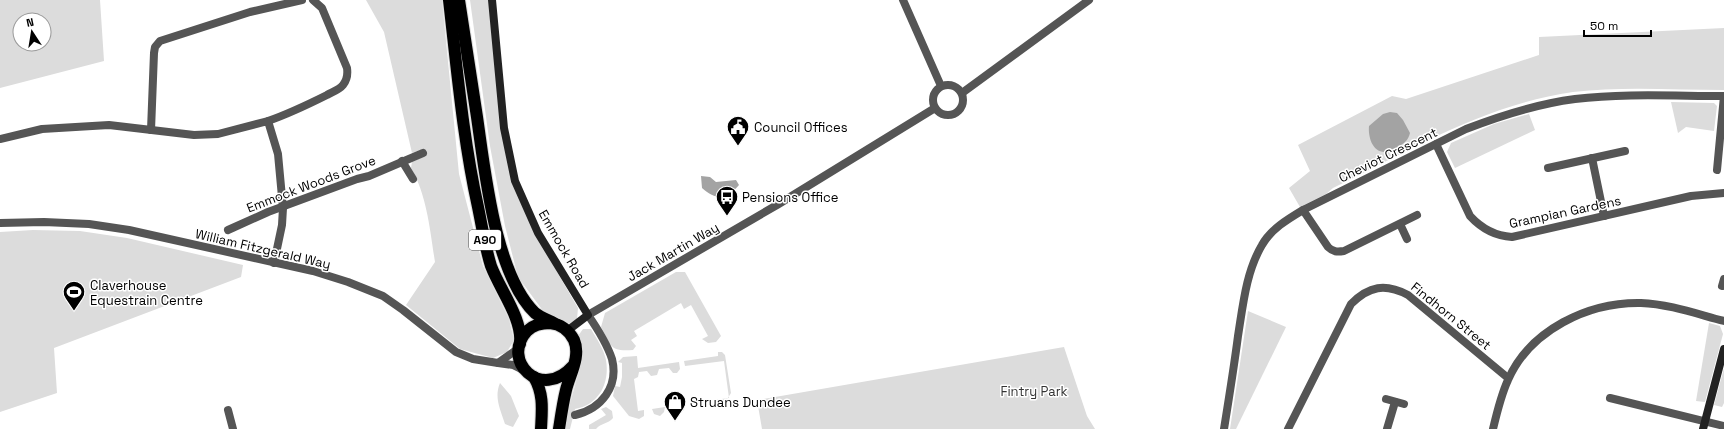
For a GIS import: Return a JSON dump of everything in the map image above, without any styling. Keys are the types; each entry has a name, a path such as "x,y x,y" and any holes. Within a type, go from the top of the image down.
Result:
{"highway":[{"name":"A90","path":"450,0 464,130 473,187 488,255 496,279 518,322 521,335 519,346 520,361 542,394 543,409 541,429"},
{"name":"A90","path":"459,0 484,168 499,240 510,274 536,314 568,331"},
{"path":"519,346 523,336 536,325 554,323"},
{"path":"559,429 566,390 576,355 574,341 568,331"},
{"path":"530,374 546,380 556,379 567,373 573,366"}],"street":[{"path":"151,130 154,53 155,47 160,41 250,12 302,0"},
{"path":"0,139 62,126 74,128 109,125 194,135 218,134 285,115 341,87 346,82 348,74 347,68 322,8 313,0"},
{"name":"Emmock Road","path":"492,0 504,128 515,181 538,234 588,315 610,355 613,372 612,384 606,396 598,405 587,412 576,415"},
{"path":"903,0 941,86"},
{"path":"962,93 1089,0"},
{"path":"951,85 962,93 963,104 960,111 955,114 946,115 941,114 935,108 933,96 941,86 951,85"},
{"name":"Cheviot Crescent","path":"1224,429 1245,291 1253,264 1262,244 1285,220 1436,144 1492,119 1518,110 1560,102 1608,96 1724,96"},
{"path":"1717,170 1724,96"},
{"name":"Jack Martin Way","path":"568,331 588,315 777,205 935,108"},
{"path":"268,121 278,154 283,208 282,225 274,263"},
{"name":"Grampian Gardens","path":"1436,144 1470,216 1478,225 1503,236 1512,237 1691,196 1724,193"},
{"path":"1548,168 1625,151"},
{"name":"Emmock Woods Grove","path":"228,230 268,212 283,208 423,153"},
{"path":"1592,158 1604,216"},
{"path":"402,161 413,179"},
{"path":"1303,210 1328,247 1332,251 1337,252 1344,251 1417,216"},
{"name":"William Fitzgerald Way","path":"0,223 44,222 81,224 129,230 320,273 383,296 456,352 473,359 498,364 514,365 530,374"},
{"path":"1400,224 1407,239"},
{"name":"Findhorn Street","path":"1288,429 1351,304 1361,294 1373,289 1385,287 1397,289 1408,295 1508,378"},
{"path":"1493,429 1501,396 1508,378 1520,360 1535,343 1570,318 1593,309 1618,304 1642,303 1666,306 1724,321"},
{"path":"498,364 519,346"},
{"path":"1704,425 1724,349"},
{"path":"1610,398 1704,425 1724,426"},
{"path":"1386,399 1404,404"},
{"path":"1388,429 1395,402"},
{"path":"228,410 233,429"}],"green space":[{"path":"0,0 100,0 104,61 0,88"},
{"path":"366,0 442,0 459,174 483,266 509,319 514,340 507,352 493,358 460,349 406,305 435,262 424,201 421,190 411,168 412,162 425,156 423,149 412,153 384,32"},
{"path":"470,0 489,0 513,183 557,272 578,308 577,319 567,325 546,315 518,277 505,226 490,146"},
{"path":"1724,28 1724,90 1611,89 1573,92 1541,98 1510,107 1450,130 1333,188 1326,194 1300,207 1289,188 1310,171 1298,145 1392,96 1406,99 1539,55 1539,37"},
{"path":"1671,102 1714,103 1717,106 1714,131 1686,127 1678,133"},
{"path":"1529,114 1535,130 1455,168 1447,152 1451,143 1494,124"},
{"name":"Claverhouse Equestrain Centre","path":"33,230 80,231 127,238 243,265 241,277 54,348 57,393 0,412 0,232"},
{"path":"676,272 685,272 721,336 716,342 708,343 702,339 708,336 691,305 684,309 681,303 634,331 637,336 631,340 636,346 633,350 619,350 612,346 601,327 605,313"},
{"path":"1248,311 1286,327 1236,429 1230,429"},
{"path":"1709,323 1720,326 1723,334 1705,402 1696,401"},
{"path":"583,329 591,329 602,348 606,360 606,377 601,392 591,403 575,409 570,429 565,429 569,407 582,360 581,346 578,336"},
{"name":"Fintry Park","path":"1064,347 1087,416 1095,429 762,429 757,400"},
{"path":"718,352 722,352 725,355 731,393 729,396 724,361 685,366 684,361 718,356"},
{"path":"637,356 638,368 679,362 680,369 677,373 673,373 669,368 659,369 657,375 651,376 647,371 639,372 638,377 634,379 638,411 644,410 644,416 639,419 629,416 613,396 615,386 620,387 622,377 622,363 618,362 623,357"},
{"path":"1724,368 1724,403 1722,407 1714,405"},
{"path":"500,383 511,396 519,416 513,427 505,424 500,408 498,388"},
{"path":"728,398 724,404 716,406 714,400"},
{"path":"685,405 684,410 680,413 675,411 673,406"},
{"path":"606,407 612,411 613,418 596,429 589,429 589,425 606,415 601,409"},
{"path":"665,407 664,412 660,416 654,414 652,409"}],"shaded area":[{"path":"1390,112 1397,113 1403,120 1410,133 1407,140 1398,147 1389,152 1381,152 1374,147 1370,139 1369,126 1383,114"},
{"path":"701,176 710,177 716,182 736,180 739,185 735,190 726,196 721,197 712,195 702,188"}],"place":[{"name":"Council Offices","path":"738,146"},
{"name":"Pensions Office","path":"727,216"},
{"name":"Claverhouse Equestrain Centre","path":"74,312"},
{"name":"Struans Dundee","path":"675,422"}]}
